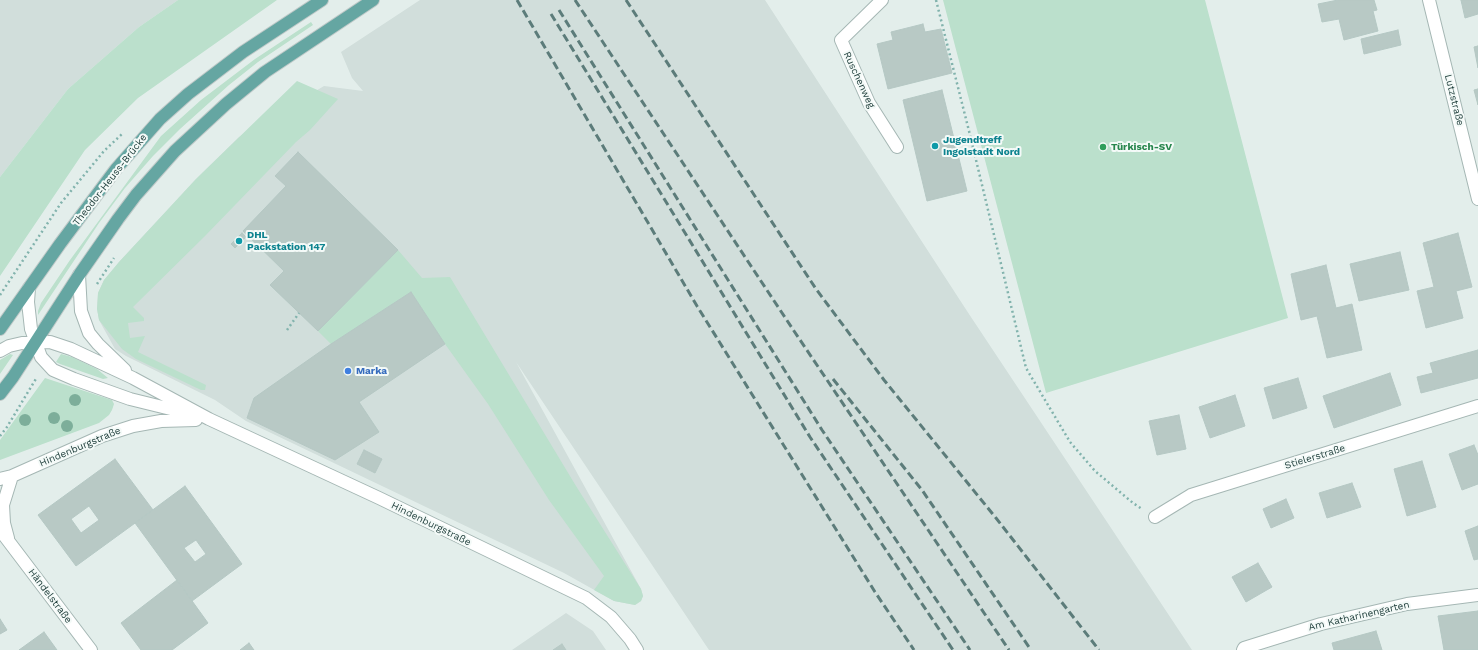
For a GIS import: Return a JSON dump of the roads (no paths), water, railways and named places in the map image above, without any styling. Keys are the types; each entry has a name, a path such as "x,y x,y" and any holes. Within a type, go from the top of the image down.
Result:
{"main road":[{"name":"Theodor-Heuss-Brücke","path":"29,288 116,169 160,119 215,73 267,36 322,0"},
{"path":"0,394 13,377 79,275 118,219 136,195 175,151 226,104 265,72 373,0"},
{"path":"0,329 29,288"}],"street":[{"name":"Ruschenweg","path":"882,0 841,40 869,103 896,147"},
{"name":"Lutzstraße","path":"1429,0 1478,199"},
{"path":"79,275 81,311 89,333 98,344 133,378"},
{"name":"Hindenburgstraße","path":"29,288 28,315 35,342 41,357 46,364 63,375 130,399 209,419"},
{"name":"Hindenburgstraße","path":"0,351 9,346 35,342 50,342 58,344 133,378 209,419 379,498 586,598 612,617 637,650"},
{"name":"Stielerstraße","path":"1155,517 1191,495 1478,406"},
{"name":"Hindenburgstraße","path":"0,479 12,476 102,436 133,426 161,421 209,419"},
{"name":"Händelstraße","path":"9,541 4,522 3,505 12,476"},
{"name":"Händelstraße","path":"0,530 91,650"},
{"name":"Am Katharinengarten","path":"1243,650 1244,648 1328,622 1407,604 1478,594"}],"railway":[{"path":"517,0 697,306 875,592 914,650"},
{"path":"575,0 794,331 1009,650"},
{"path":"626,0 816,289 884,380 996,518 1099,650"},
{"path":"559,10 822,430 970,650"},
{"path":"551,14 810,437 953,650"},
{"path":"833,379 922,490 1031,650"}],"place":[{"name":"Jugendtreff Ingolstadt Nord","path":"935,146"},
{"name":"Türkisch-SV","path":"1103,147"},
{"name":"DHL Packstation 147","path":"239,241"},
{"name":"Marka","path":"348,371"}]}
